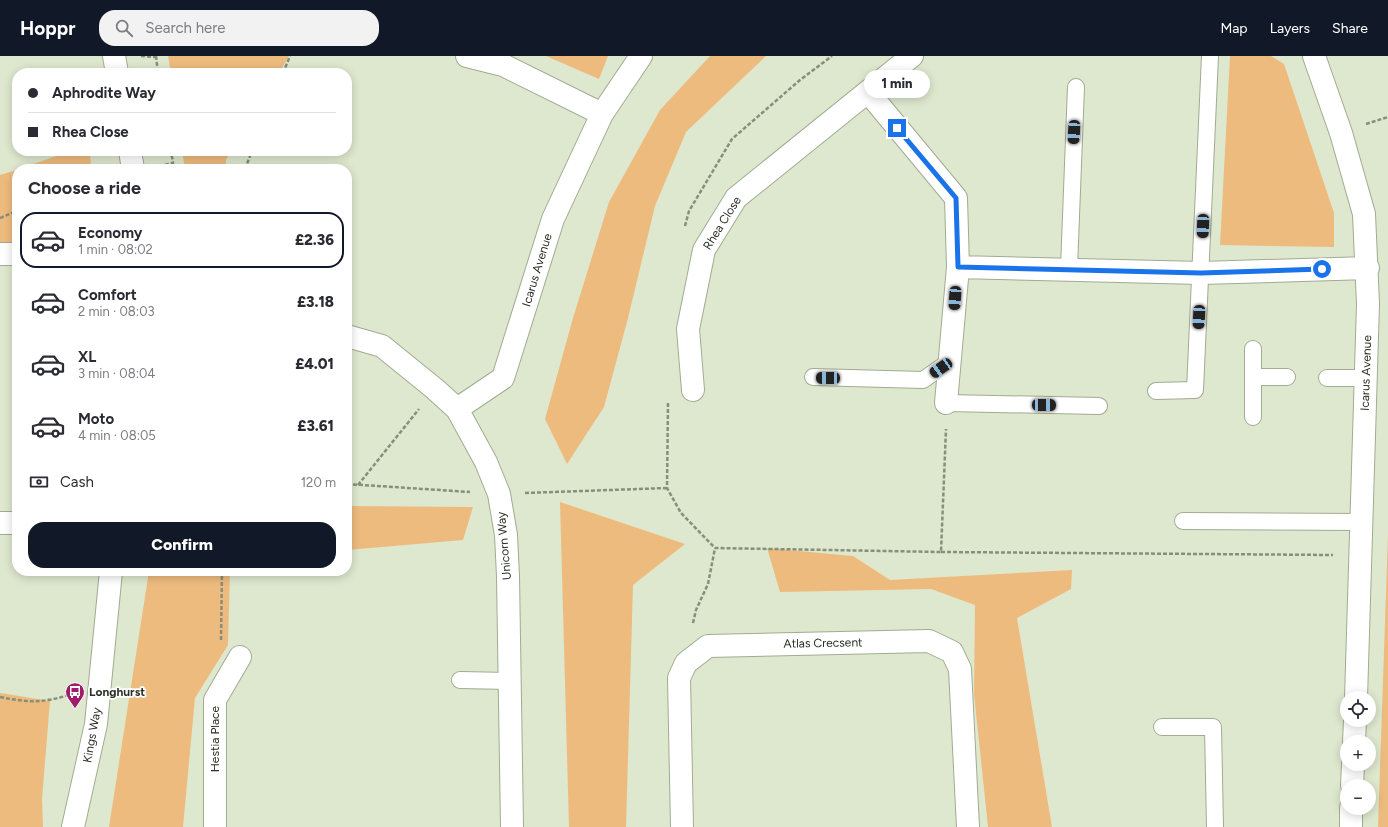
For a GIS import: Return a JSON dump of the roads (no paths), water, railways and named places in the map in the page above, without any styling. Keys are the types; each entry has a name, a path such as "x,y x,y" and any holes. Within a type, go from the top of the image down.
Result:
{"street":[{"path":"114,56 116,68"},
{"path":"467,56 503,65 602,114"},
{"name":"Icarus Avenue","path":"457,409 503,378 553,219 602,114 640,56"},
{"name":"Rhea Close","path":"693,390 688,329 704,250 736,198 912,56"},
{"name":"Icarus Avenue","path":"1314,56 1340,133 1364,214 1368,268 1367,378 1356,691"},
{"path":"868,92 956,198 958,267 946,403"},
{"path":"0,254 12,254"},
{"path":"958,267 1069,268 1201,273 1368,268"},
{"name":"Unicorn Way","path":"352,337 382,346 457,409 486,462 499,494 506,535 512,827"},
{"path":"0,523 12,523"},
{"name":"Kings Way","path":"73,827 96,724 111,576"},
{"name":"Atlas Crecsent","path":"682,827 679,678 686,663 708,646 929,641 952,652 960,668 968,827"},
{"name":"Hestia Place","path":"215,827 215,700 240,657"},
{"path":"1351,815 1351,827"}],"lane":[{"path":"1156,391 1195,390 1210,56"},
{"path":"1069,268 1076,87"},
{"path":"1253,349 1253,417"},
{"path":"812,378 923,380 950,361"},
{"path":"1253,377 1287,378"},
{"path":"1327,378 1367,378"},
{"path":"946,403 1099,406"},
{"path":"1183,521 1361,522"},
{"path":"460,680 509,681"},
{"path":"1162,727 1213,727 1214,827"}],"place":[{"name":"Longhurst","path":"75,709"}]}
